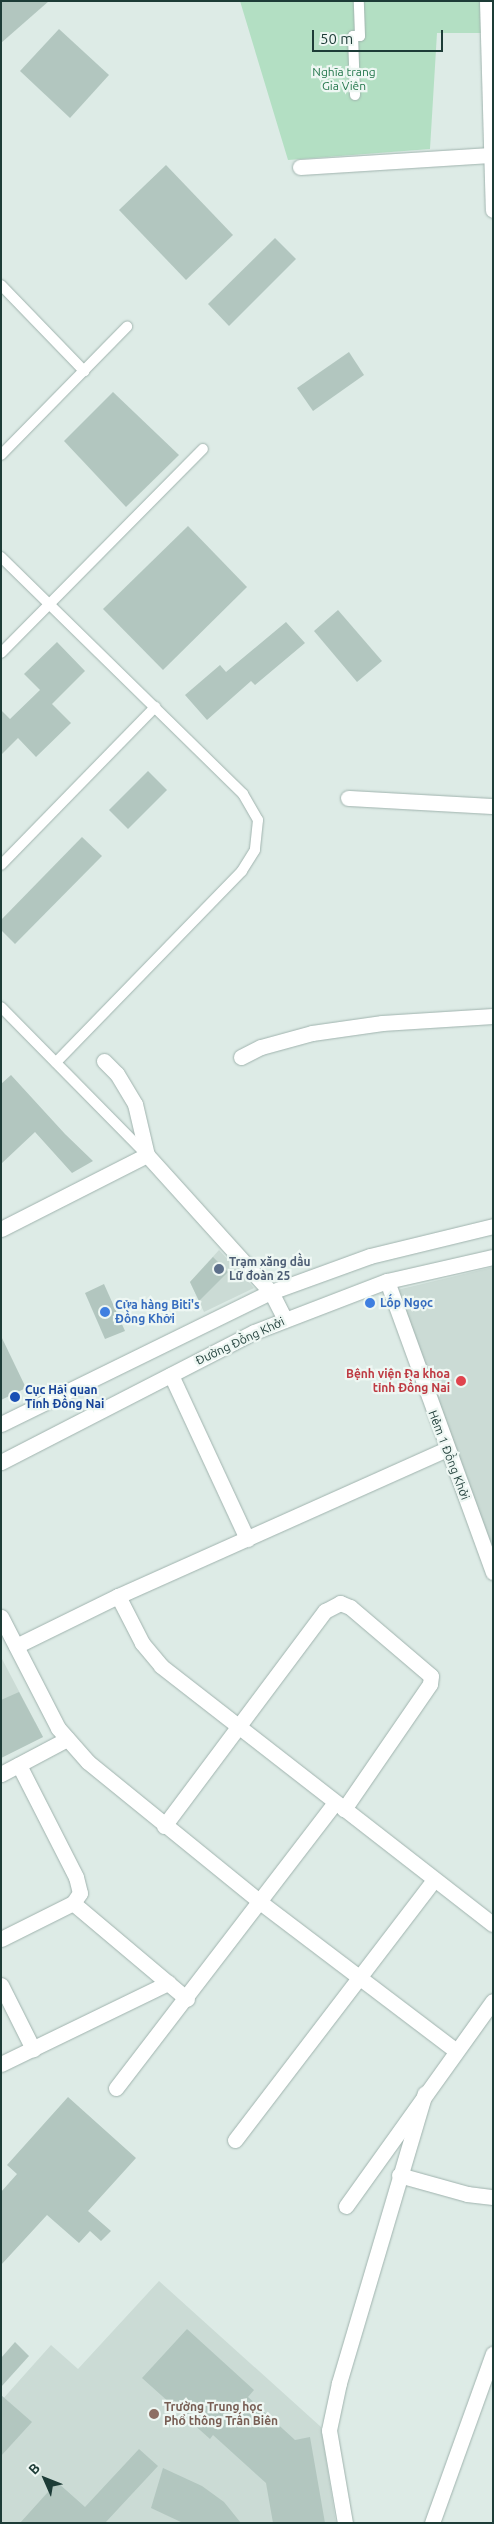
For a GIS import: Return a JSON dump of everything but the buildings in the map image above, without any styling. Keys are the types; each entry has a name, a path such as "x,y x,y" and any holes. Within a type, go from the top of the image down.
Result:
{"street":[{"path":"487,1 493,210"},
{"path":"300,167 491,155"},
{"path":"348,798 493,806"},
{"path":"241,1057 261,1047 312,1033 382,1022 493,1016"},
{"path":"104,1061 135,1104 147,1155 271,1292 285,1320"},
{"path":"1,1229 147,1155"},
{"path":"1,1424 271,1292 370,1256 493,1226"},
{"name":"Đường Đồng Khởi","path":"1,1462 170,1375 285,1320 386,1281 493,1257"},
{"name":"Hẻm 1 Đồng Khởi","path":"386,1281 446,1449 493,1572"},
{"path":"170,1375 247,1538"},
{"path":"16,1646 118,1596 446,1449"},
{"path":"118,1596 150,1654 237,1728 493,1924"},
{"path":"116,2088 187,1999 260,1902 339,1806 430,1684 431,1676 350,1607 340,1603 325,1611 164,1826"},
{"path":"1,1617 46,1708 67,1739 88,1762 164,1826 260,1902 456,2051"},
{"path":"1,1774 67,1739"},
{"path":"1,1939 73,1903 80,1894 76,1877 20,1765"},
{"path":"235,2140 434,1880"},
{"path":"73,1903 187,1999"},
{"path":"1,2064 168,1983"},
{"path":"1,1985 34,2049"},
{"path":"346,2206 425,2093 493,2001"},
{"path":"345,2523 329,2430 339,2383 399,2175 425,2093"},
{"path":"399,2175 467,2194 493,2197"},
{"path":"432,2523 493,2354"}],"lane":[{"path":"355,95 353,36 360,36 359,1"},
{"path":"1,285 84,371"},
{"path":"1,455 127,327"},
{"path":"1,653 203,449"},
{"path":"1,558 250,802 258,820 258,840 251,860 242,871 56,1062"},
{"path":"1,865 155,708"},
{"path":"1,1007 147,1155"}],"shaded area":[{"name":"Trạm xăng dầu Lữ đoàn 25","path":"219,1250 254,1288 204,1312 190,1282"},
{"name":"Bệnh viện Đa khoa tỉnh Đồng Nai","path":"493,1267 493,1557 397,1290"},
{"path":"1,1657 43,1737 1,1758"},
{"name":"Trường Trung học Phổ thông Trấn Biên","path":"159,2281 321,2427 336,2523 1,2523 1,2401 51,2345 78,2369"}],"green space":[{"name":"Nghĩa trang Gia Viên","path":"240,1 480,1 481,33 437,33 430,149 288,160"}],"place":[{"name":"Trạm xăng dầu Lữ đoàn 25","path":"219,1269"},
{"name":"Lốp Ngọc","path":"370,1303"},
{"name":"Cửa hàng Biti's Đồng Khởi","path":"105,1312"},
{"name":"Bệnh viện Đa khoa tỉnh Đồng Nai","path":"461,1381"},
{"name":"Cục Hải quan Tỉnh Đồng Nai","path":"15,1397"},
{"name":"Trường Trung học Phổ thông Trấn Biên","path":"154,2414"}]}
